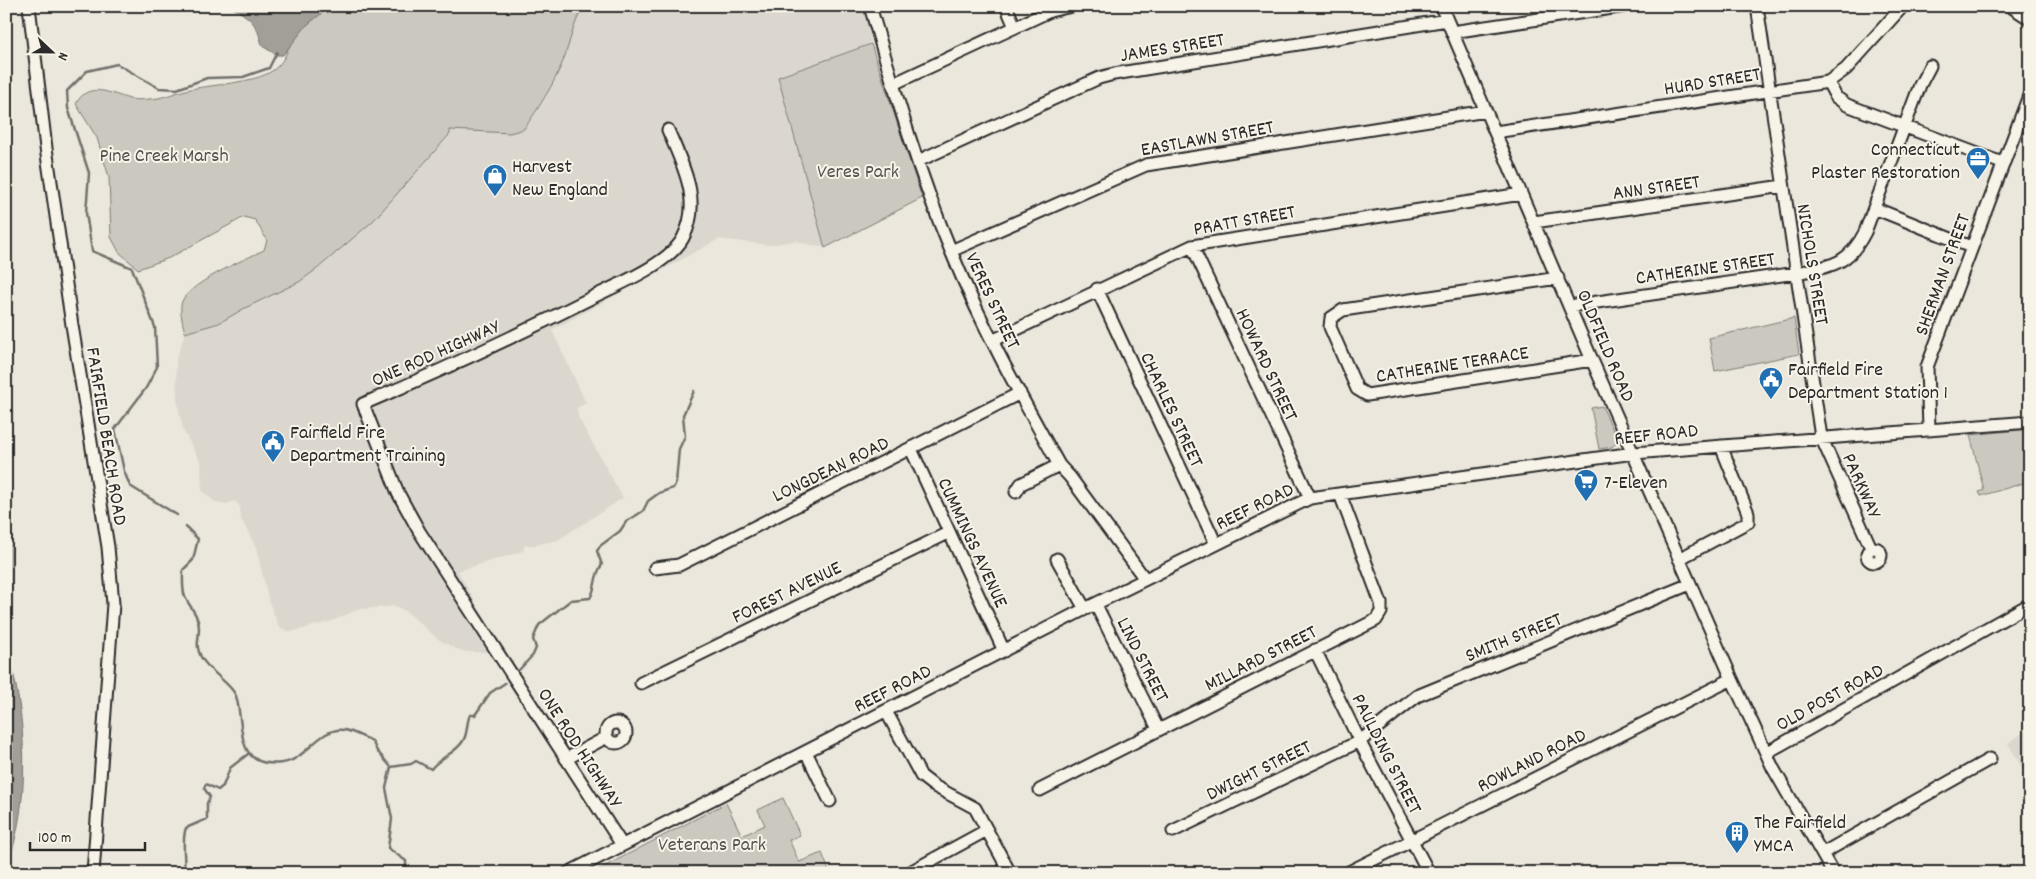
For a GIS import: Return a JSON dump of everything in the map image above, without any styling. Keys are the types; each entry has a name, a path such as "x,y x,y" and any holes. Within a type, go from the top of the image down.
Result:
{"street":[{"name":"FAIRFIELD BEACH ROAD","path":"29,6 50,178 108,547 113,604 93,873"},
{"name":"VERES STREET","path":"870,6 918,161 951,251 992,341 1059,464 1145,579"},
{"path":"1006,6 1015,27"},
{"path":"893,84 1050,11 1072,6"},
{"name":"OLDFIELD ROAD","path":"1441,6 1592,360 1766,753"},
{"path":"1452,32 1626,6"},
{"name":"NICHOLS STREET","path":"1757,6 1821,437"},
{"name":"HURD STREET","path":"1495,132 1828,82 1846,69 1903,6"},
{"path":"2010,6 2030,20"},
{"name":"JAMES STREET","path":"918,161 1107,76 1447,20"},
{"name":"CATHERINE STREET","path":"1570,306 1796,273 1836,264 1850,256 1862,237 1920,85 1930,66"},
{"path":"1828,82 1836,97 1843,103 1904,128 2002,163"},
{"name":"SHERMAN STREET","path":"1930,429 1927,368 2002,163 2030,93"},
{"name":"EASTLAWN STREET","path":"951,251 1146,164 1486,111"},
{"name":"ONE ROD HIGHWAY","path":"622,845 419,531 398,494 363,404 465,361 618,284 667,256 683,239 692,205 690,183 668,130"},
{"name":"ANN STREET","path":"1534,222 1783,186"},
{"name":"PRATT STREET","path":"992,341 1096,289 1192,246 1521,194"},
{"path":"1874,208 1972,247"},
{"name":"HOWARD STREET","path":"1192,246 1310,498"},
{"name":"CATHERINE TERRACE","path":"1558,278 1343,310 1331,318 1330,327 1358,389 1367,395 1592,360"},
{"name":"CHARLES STREET","path":"1096,289 1216,544"},
{"name":"LONGDEAN ROAD","path":"655,568 679,565 1020,393"},
{"name":"REEF ROAD","path":"568,873 1145,579 1310,498 1634,453 2030,422"},
{"name":"PARKWAY","path":"1821,437 1871,548"},
{"path":"1679,559 1748,522 1748,513 1721,446"},
{"name":"CUMMINGS AVENUE","path":"911,449 948,533 1004,651"},
{"path":"1016,492 1022,484 1059,464"},
{"name":"MILLARD STREET","path":"1040,790 1376,620 1381,612 1381,603 1340,494"},
{"name":"FOREST AVENUE","path":"641,683 948,533"},
{"name":"LIND STREET","path":"1057,559 1090,607 1158,729"},
{"name":"SMITH STREET","path":"1360,740 1417,696 1690,584"},
{"name":"OLD POST ROAD","path":"1833,873 1766,753 2030,604"},
{"name":"PAULDING STREET","path":"1315,650 1429,873"},
{"name":"ROWLAND ROAD","path":"1348,873 1732,679"},
{"path":"886,712 921,776 934,786 971,805 979,813 1009,872"},
{"path":"566,759 607,738"},
{"name":"DWIGHT STREET","path":"1173,831 1360,740"},
{"path":"806,752 830,801"},
{"path":"1823,853 1990,759"},
{"path":"908,873 988,830"}],"shaded area":[{"path":"230,6 331,6 307,25 283,55 277,55 262,46 258,31 252,22"},
{"path":"584,6 865,6 871,44 778,77 825,248 795,241 768,245 719,239 552,330 586,403 577,408 578,417 623,498 558,540 525,545 523,551 458,571 499,645 486,652 467,652 456,649 438,639 407,612 395,606 360,609 329,622 291,632 279,627 269,602 256,547 241,519 240,507 235,501 227,504 215,502 202,491 201,463 183,430 177,399 176,360 185,333 219,323 299,282 317,269 373,221 450,135 450,130 510,133 524,129 546,97 563,60 573,24"},
{"path":"6,429 10,489 10,590 6,604"},
{"path":"6,645 19,700 24,758 20,815 6,870"},
{"path":"2030,728 2030,782 2008,743"}],"green space":[{"name":"Pine Creek Marsh","path":"332,6 584,6 555,79 524,129 510,133 450,130 450,134 373,221 317,269 299,282 219,323 185,333 181,308 184,297 203,281 264,250 267,240 255,220 244,217 169,258 138,269 119,252 111,237 109,177 97,138 76,104 87,92 93,91 108,92 132,99 154,99 186,90 243,81 264,75 282,62 288,50 292,24"},
{"name":"Veres Park","path":"871,44 922,198 825,248 778,77"},
{"path":"1794,318 1799,354 1715,371 1709,338"},
{"path":"1602,406 1618,441 1612,447 1599,449 1591,408"},
{"path":"2030,429 2030,481 1981,496 1979,492 1984,490 1970,435"},
{"name":"Veterans Park","path":"783,798 800,835 789,840 799,862 822,853 830,873 592,873 726,803 742,836 765,825 758,810"}],"waterway":[{"path":"177,515 130,486 124,471 115,429 146,388 157,367 155,327 132,268 92,251 86,213 89,173 68,108 67,91 87,71 117,64 159,88 177,89 207,78 243,77 269,68 277,52"},
{"path":"519,670 533,655 536,648 533,639 539,625 571,600 590,598 594,590 597,573 602,565 597,551 600,546 620,531 626,522 643,511 648,501 659,493 673,488 676,483 679,449 685,436 683,415 694,391"},
{"path":"186,527 198,539 193,560 183,570 183,591 199,624 198,649 209,668 234,691 239,708 244,743 249,753 256,759 267,763 290,761 298,757 319,739 335,730 355,733 372,741 377,751 391,767 386,788 392,819 388,848 406,861 406,873"},
{"path":"391,767 411,764 416,761 431,769 460,745 466,735 470,715 475,715 490,693 505,683"},
{"path":"184,873 184,838 186,828 207,819 207,803 210,797 204,788 206,784 218,790 223,786 230,768 248,754"}],"place":[{"name":"Connecticut Plaster Restoration","path":"1978,180"},
{"name":"Harvest New England","path":"495,197"},
{"name":"Fairfield Fire Department Station 1","path":"1771,400"},
{"name":"Fairfield Fire Department Training","path":"273,463"},
{"name":"7-Eleven","path":"1586,502"},
{"name":"The Fairfield YMCA","path":"1737,854"}]}
